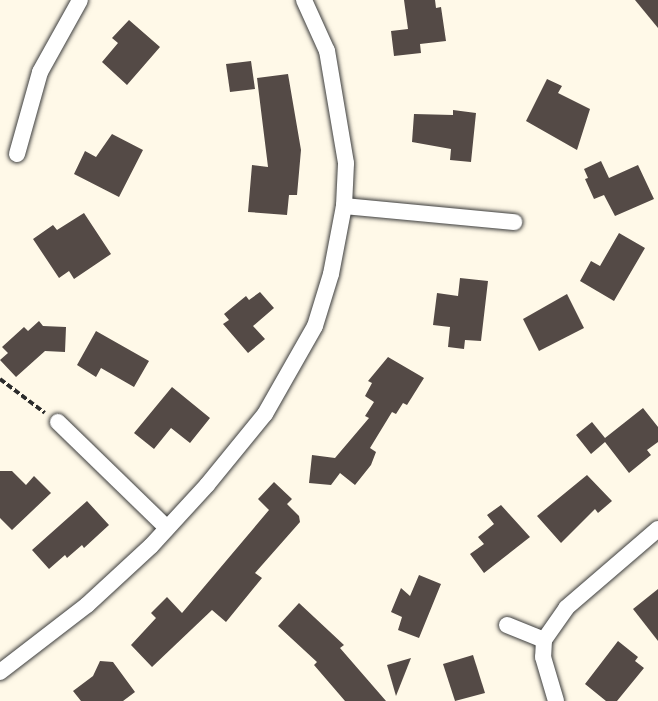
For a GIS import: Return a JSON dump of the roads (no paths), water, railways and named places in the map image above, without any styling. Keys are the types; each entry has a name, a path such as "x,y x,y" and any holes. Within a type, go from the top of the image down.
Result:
{"street":[{"path":"17,154 40,72 80,0"},
{"path":"0,672 87,605 167,528 243,441 287,380 315,326 332,274 344,206 346,163 340,114 327,51 304,0"},
{"path":"344,206 514,222"},
{"path":"58,422 167,528"},
{"path":"556,701 543,657 544,640 566,608 658,529"},
{"path":"507,625 544,640"}]}
